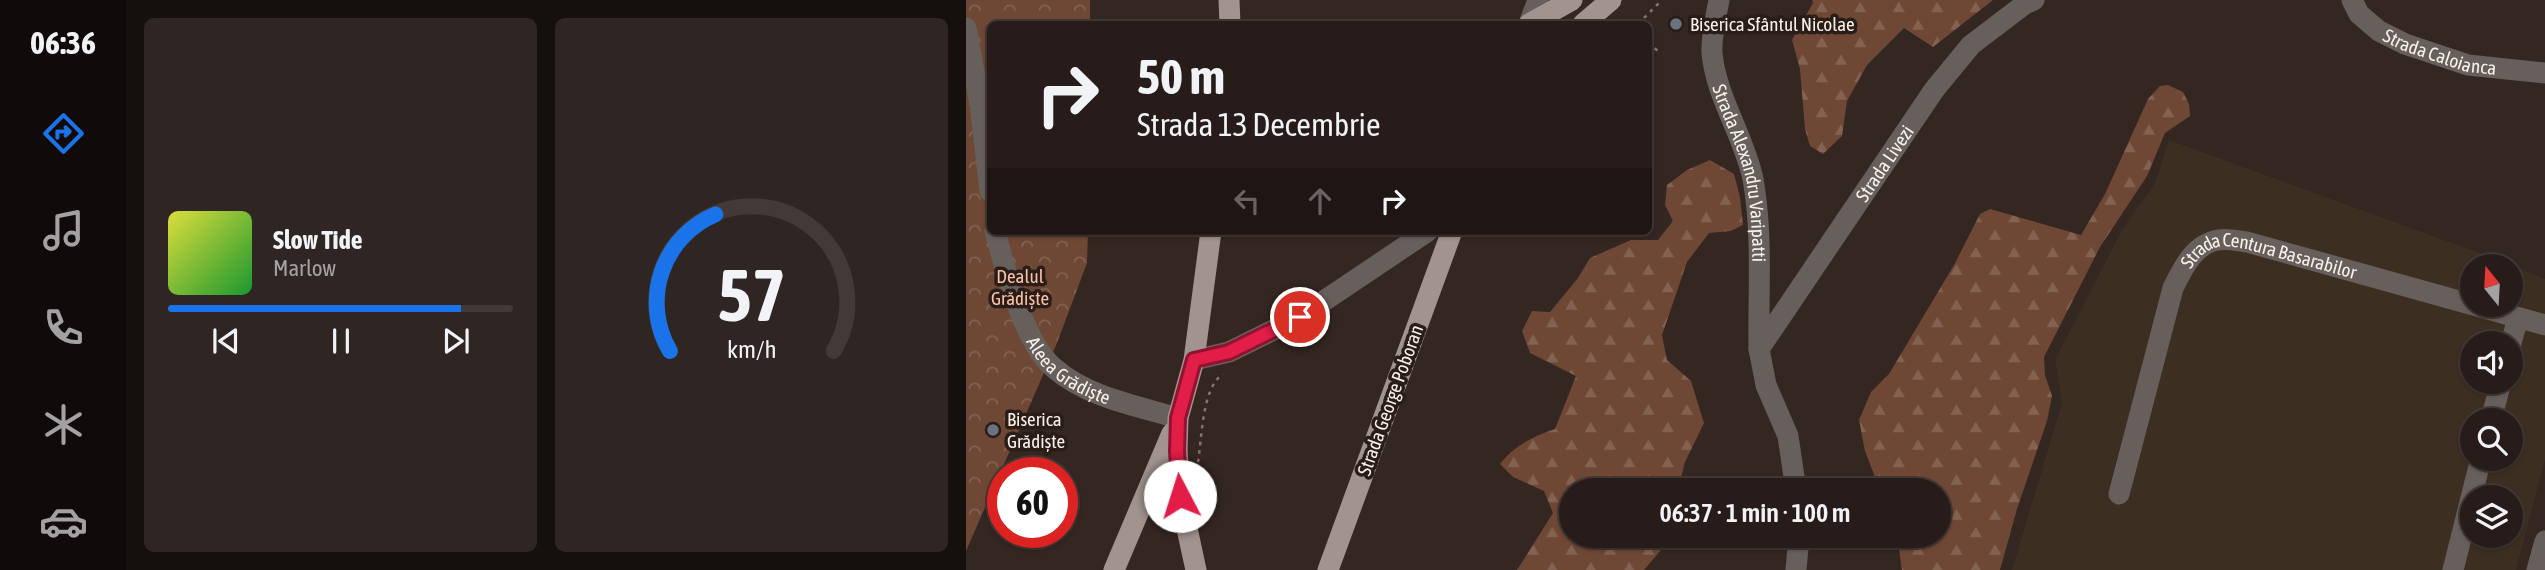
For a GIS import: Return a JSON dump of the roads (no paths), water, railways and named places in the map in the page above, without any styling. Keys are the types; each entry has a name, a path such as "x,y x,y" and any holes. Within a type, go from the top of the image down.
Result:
{"main road":[{"path":"1229,0 1230,21"},
{"path":"1534,21 1572,0"},
{"path":"1586,21 1611,0"},
{"path":"1114,570 1150,490 1178,418 1194,360 1210,235"},
{"name":"Strada George Poboran","path":"1328,570 1451,235"},
{"path":"1178,418 1180,496 1196,570"}],"street":[{"path":"1530,21 1538,0"},
{"name":"Strada Alexandru Varipatti","path":"1719,0 1712,51 1716,72 1752,176 1756,202 1759,349 1766,385 1787,436 1794,478"},
{"name":"Strada Livezi","path":"1759,349 1934,90 1971,45 2034,0"},
{"name":"Strada Caloianca","path":"2352,0 2359,14 2379,31 2405,44 2468,65 2545,73"},
{"path":"966,28 980,104 987,165"},
{"name":"Aleea Grădiște","path":"996,235 1004,265 1028,327 1038,348 1054,368 1078,384 1120,402 1178,418"},
{"path":"1194,360 1229,352 1300,317 1422,235"},
{"name":"Strada Centura Basarabilor","path":"2119,494 2174,288 2186,263 2203,246 2220,239 2247,242 2545,325"},
{"path":"2514,331 2518,318"},
{"path":"2452,570 2478,471"},
{"path":"2537,570 2545,541"},
{"path":"1796,570 1798,548"}],"place":[{"name":"Biserica Sfântul Nicolae","path":"1676,24"},
{"name":"Biserica Grădiște","path":"993,430"}],"park label":[{"name":"Dealul Grădiște","path":"1020,287"}]}
